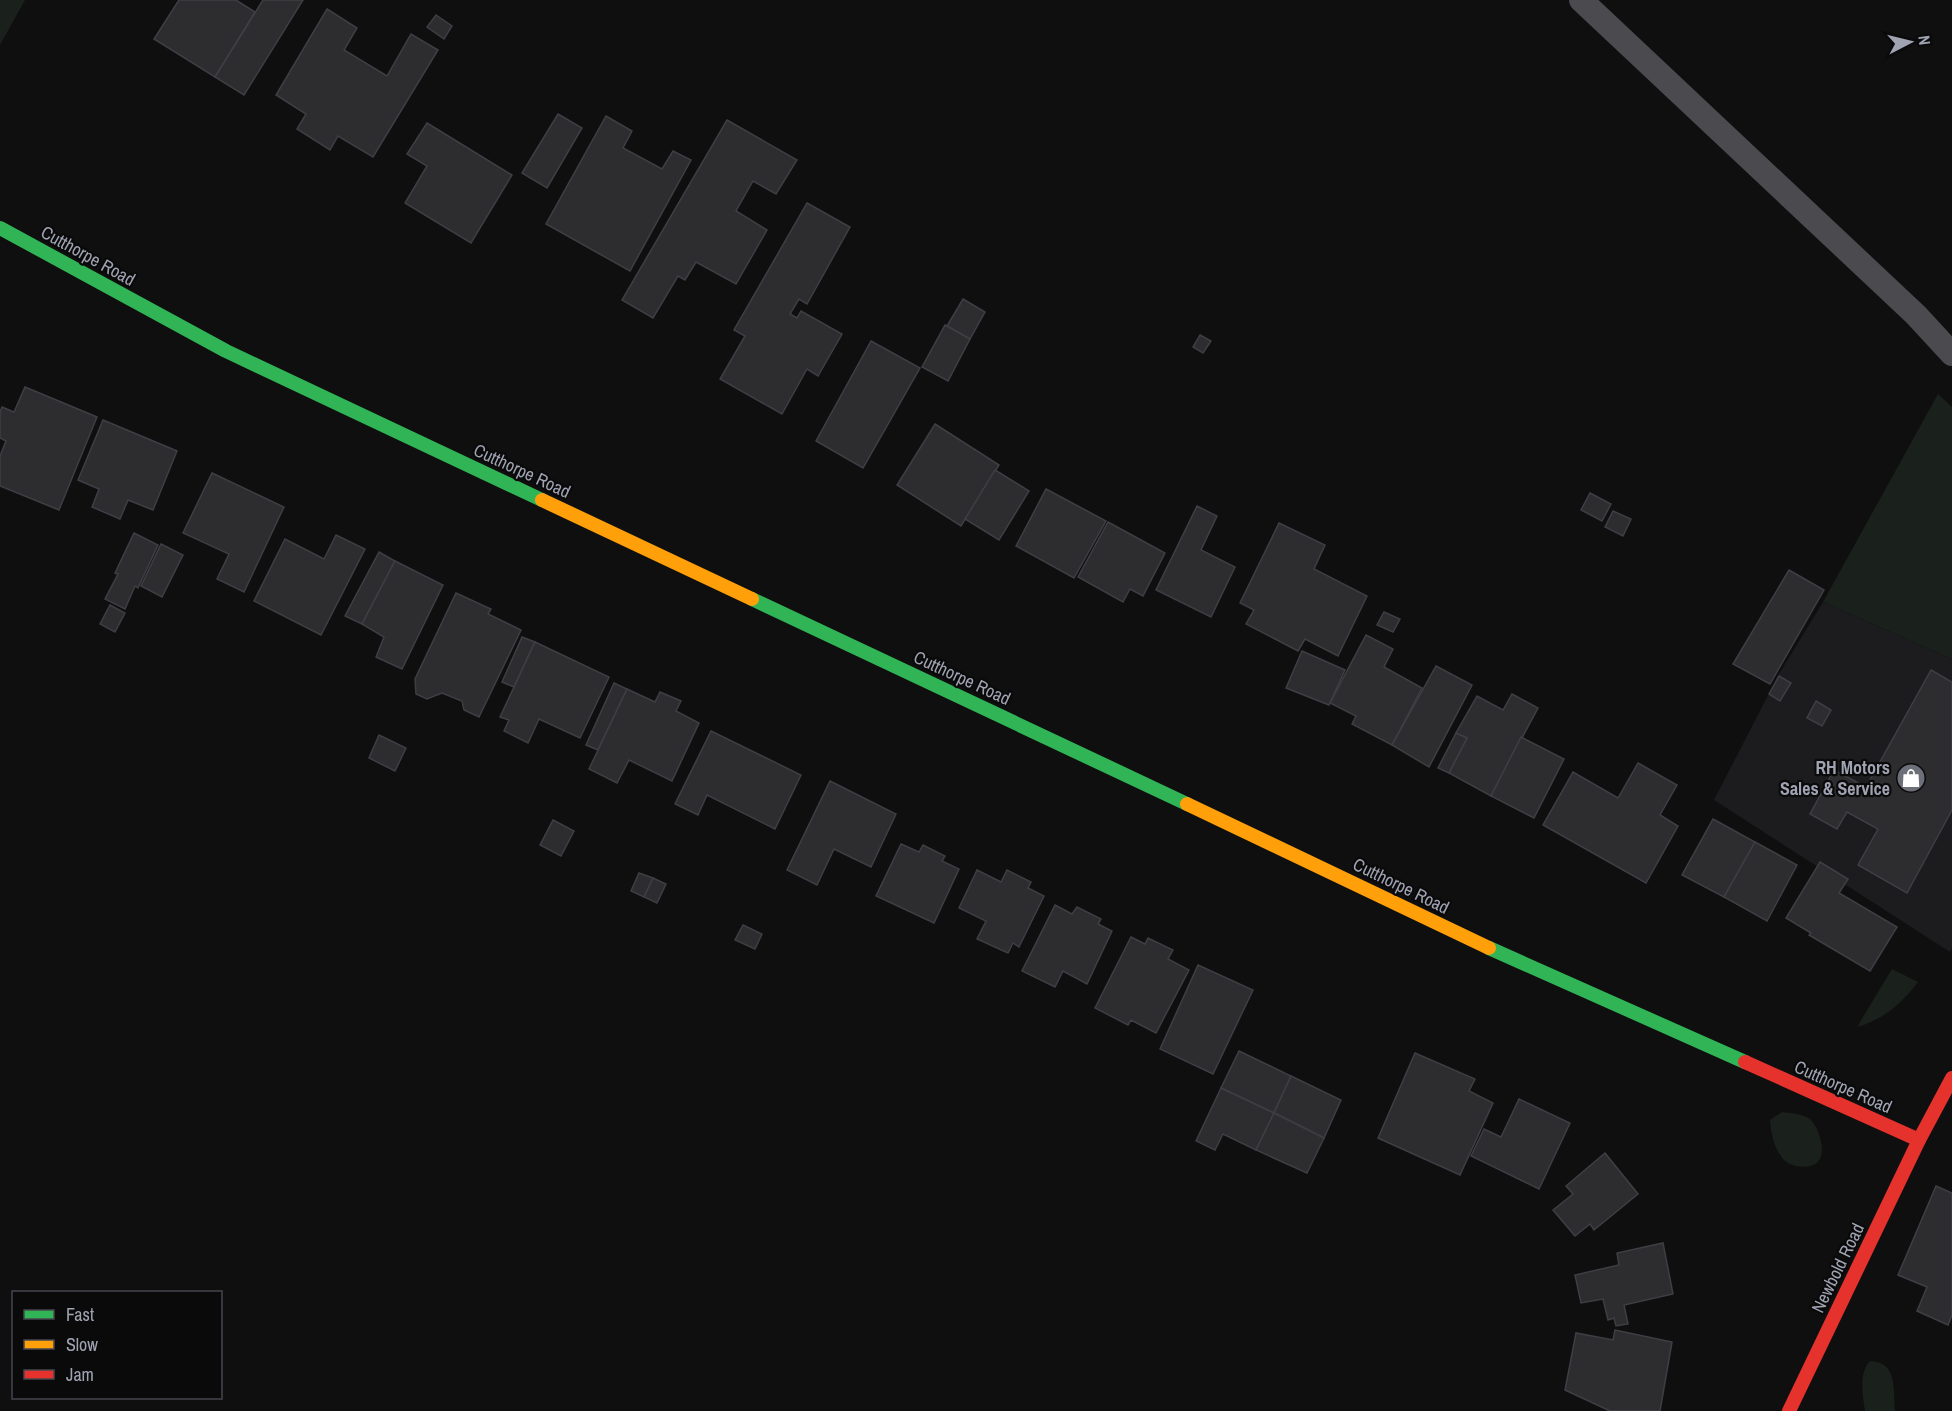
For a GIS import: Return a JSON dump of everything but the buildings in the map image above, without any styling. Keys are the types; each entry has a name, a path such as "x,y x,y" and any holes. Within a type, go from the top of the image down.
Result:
{"main road":[{"name":"Cutthorpe Road","path":"0,228 225,351 1260,838 1448,929 1918,1140"},
{"name":"Newbold Road","path":"1794,1408 1918,1140 1952,1078"}],"lane":[{"path":"1581,0 1916,315 1952,354"}],"shaded area":[{"path":"0,0 25,0 0,45"},
{"path":"1938,394 1952,407 1952,659 1823,602"},
{"path":"1823,602 1952,659 1952,948 1950,952 1714,800 1779,674"},
{"path":"1892,969 1918,982 1891,1010 1857,1027"},
{"path":"1782,1112 1804,1116 1814,1125 1822,1150 1815,1164 1804,1167 1796,1166 1781,1156 1774,1141 1770,1120"},
{"path":"1870,1361 1885,1366 1890,1372 1894,1386 1895,1411 1865,1411 1863,1378"}],"traffic: fast":[{"path":"0,228 226,351 542,500"},
{"path":"752,599 1187,804"},
{"path":"1489,948 1745,1062"}],"traffic: slow":[{"path":"542,500 752,599"},
{"path":"1187,804 1489,948"}],"traffic: jam":[{"path":"1745,1062 1919,1140"},
{"path":"1789,1411 1919,1140 1952,1078"}],"place":[{"name":"RH Motors Sales & Service","path":"1911,778"}]}
